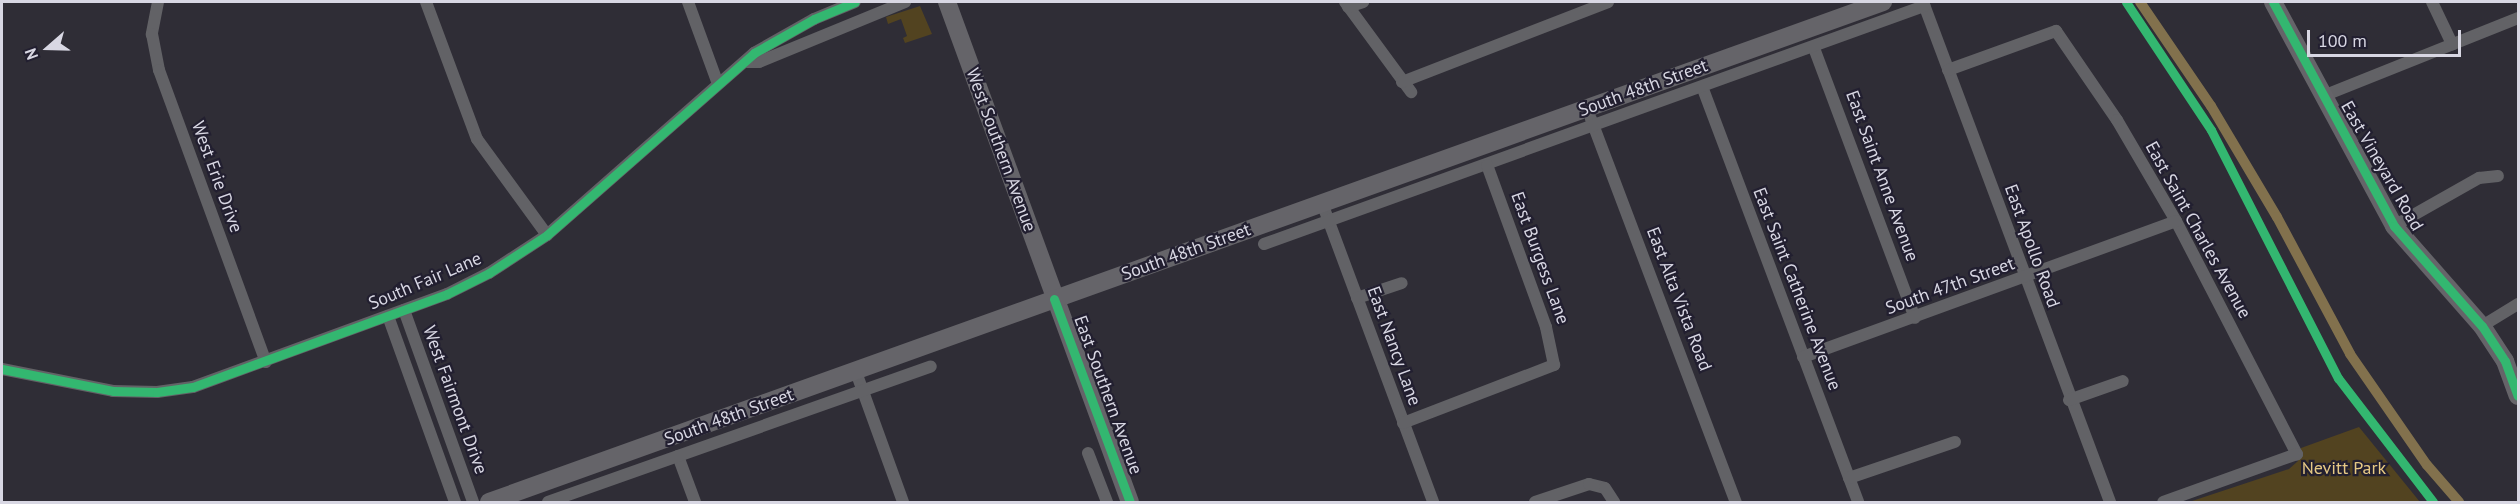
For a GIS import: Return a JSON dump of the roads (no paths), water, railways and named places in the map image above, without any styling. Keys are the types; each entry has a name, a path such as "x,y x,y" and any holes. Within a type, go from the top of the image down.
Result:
{"main road":[{"name":"West Southern Avenue","path":"947,2 1054,299"},
{"name":"South 48th Street","path":"489,502 1883,2"},
{"name":"East Vineyard Road","path":"2273,2 2394,226 2481,326 2505,361 2518,396"},
{"name":"East Southern Avenue","path":"1054,299 1130,502"}],"street":[{"name":"West Erie Drive","path":"158,2 152,34 159,70 266,363"},
{"path":"426,2 477,139 547,235"},
{"path":"688,2 718,84"},
{"name":"South Fair Lane","path":"2,369 113,391 157,392 212,382 404,310 489,273 547,235 718,84 747,62 754,53 796,28 855,2"},
{"name":"South Fair Lane","path":"747,62 759,62 905,2"},
{"path":"1364,2 1347,4 1411,92"},
{"path":"1402,82 1608,2"},
{"path":"2432,2 2452,44"},
{"name":"South 48th Street","path":"1264,244 1814,48 1924,4"},
{"name":"East Apollo Road","path":"1924,4 2069,400 2110,502"},
{"path":"2323,96 2518,18"},
{"name":"East Saint Charles Avenue","path":"1948,70 2056,31 2117,120 2176,221 2297,454 2163,502"},
{"name":"East Saint Anne Avenue","path":"1814,48 1915,318"},
{"name":"East Saint Catherine Avenue","path":"1703,88 1857,502"},
{"name":"East Alta Vista Road","path":"1587,108 1736,502"},
{"name":"East Burgess Lane","path":"1403,423 1554,365 1546,327 1488,165"},
{"path":"2394,226 2479,178 2498,176"},
{"name":"East Nancy Lane","path":"1322,203 1433,502"},
{"name":"South 47th Street","path":"1803,357 2025,278 2176,221"},
{"path":"1357,298 1402,283"},
{"path":"2481,326 2518,304"},
{"name":"West Fairmont Drive","path":"404,310 473,502"},
{"name":"West Fairmont Drive","path":"388,316 455,502"},
{"name":"South 48th Street","path":"554,501 931,366"},
{"path":"856,372 903,502"},
{"path":"2069,400 2123,381"},
{"path":"1849,478 1955,442"},
{"path":"1088,453 1107,502"},
{"path":"678,456 695,502"},
{"path":"550,481 554,501"},
{"path":"1535,502 1590,484 1605,488 1614,502"}],"waterway":[{"path":"2140,2 2211,106 2277,217 2350,354 2427,465 2459,502"}],"park label":[{"name":"Nevitt Park","path":"2344,468"}]}
